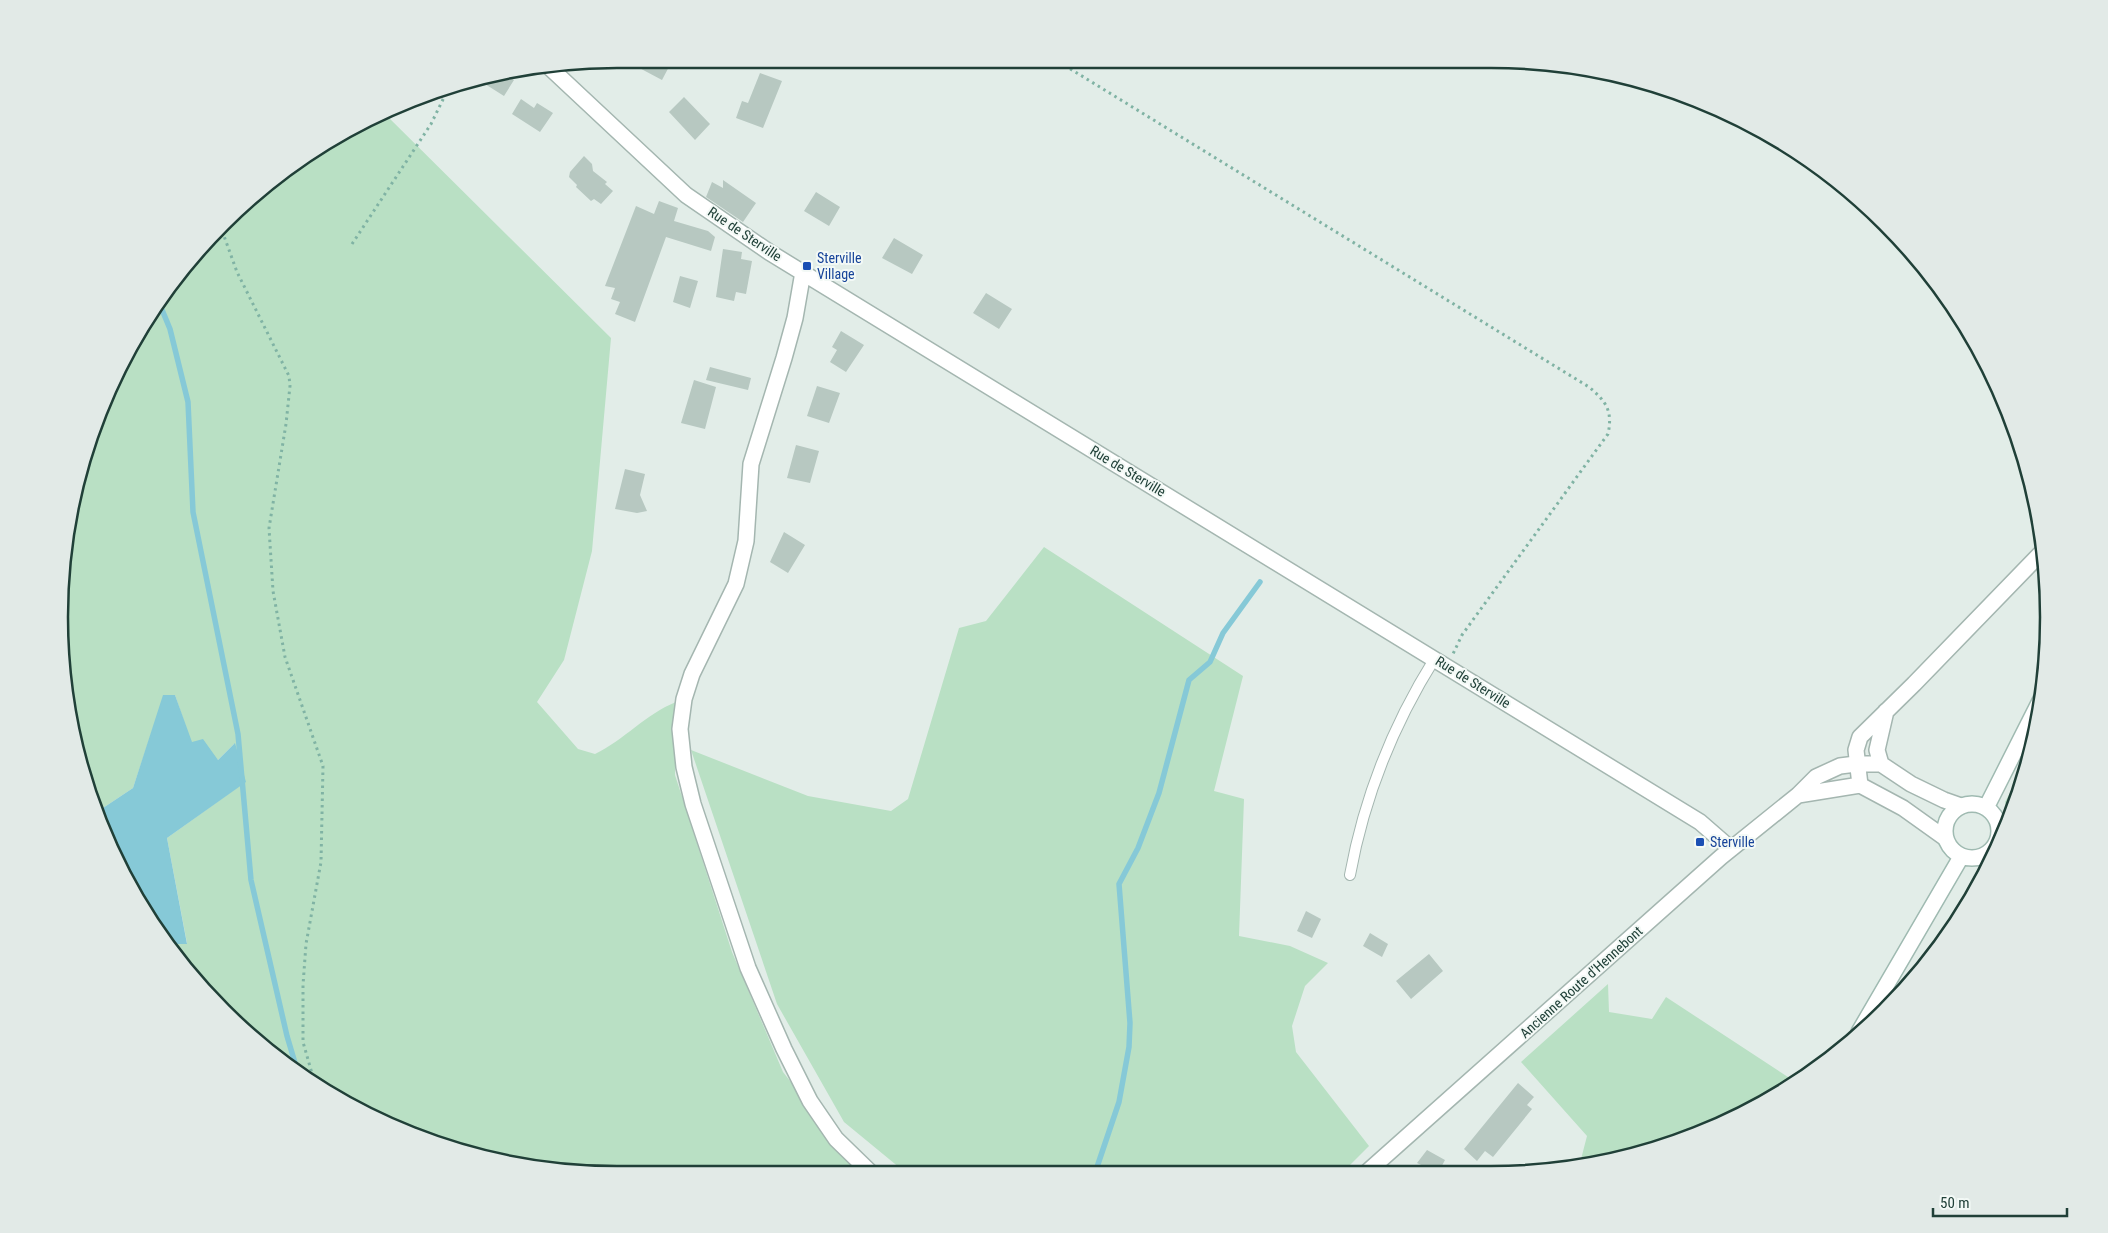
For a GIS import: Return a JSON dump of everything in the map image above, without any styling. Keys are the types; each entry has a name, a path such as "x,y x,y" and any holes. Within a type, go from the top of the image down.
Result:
{"street":[{"name":"Rue de Sterville","path":"554,71 686,195 769,252 1700,822 1731,849"},
{"path":"803,272 795,318 751,464 746,541 736,584 692,674 684,699 680,729 684,767 692,804 748,968 784,1049 810,1101 836,1139 864,1166"},
{"path":"1860,785 1856,764 1856,750 1860,737 2037,557"},
{"path":"1886,711 1877,750 1881,764 1911,784 1944,800 1962,806"},
{"path":"1986,806 2031,719"},
{"name":"Ancienne Route d'Hennebont","path":"1374,1166 1731,849 1798,795 1816,777 1840,766 1881,764"},
{"path":"1798,795 1860,785 1903,808 1946,838"},
{"path":"1986,854 1979,858 1970,859 1953,852 1946,838 1945,826 1948,818 1962,806 1970,804 1986,806 1998,823 1998,829"},
{"path":"1869,1015 1961,856"}],"lane":[{"path":"1350,875 1364,810 1383,758 1425,674 1441,662"}],"path":[{"path":"1069,68 1581,382 1605,403 1610,422 1608,434 1441,662"},
{"path":"352,244 431,124 445,95"},
{"path":"223,234 237,272 289,376 290,386 286,424 269,528 273,591 285,657 323,766 320,862 306,944 303,984 303,1042 312,1074"}],"green space":[{"path":"388,117 611,338 592,551 564,660 537,702 578,749 595,754 616,742 655,713 676,702 675,775 732,952 783,1072 857,1166 616,1166 545,1161 474,1147 406,1124 374,1109 311,1073 282,1052 228,1005 176,944 187,943 167,838 245,782 234,744 218,760 191,742 175,695 164,695 133,788 102,808 86,759 78,724 69,652 68,616 72,545 86,474 109,406 141,342 160,311 181,282 228,228 282,181 311,160 342,141"},
{"path":"1044,547 1243,676 1214,791 1244,799 1239,936 1290,946 1328,963 1305,986 1292,1026 1296,1052 1369,1146 1349,1166 897,1166 844,1122 777,1004 691,750 808,796 891,811 908,799 959,628 986,621"},
{"path":"2013,788 2006,807 2005,802"},
{"path":"1608,984 1609,1012 1652,1019 1666,997 1789,1078 1734,1109 1702,1124 1634,1147 1581,1158 1587,1136 1521,1062"}],"water":[{"path":"163,695 175,695 192,742 203,739 218,760 235,743 246,782 167,838 187,944 176,944 160,922 124,859 102,808 133,788"}],"building":[{"path":"639,68 668,68 662,80"},
{"path":"760,73 782,81 763,128 736,118 742,101 748,103"},
{"path":"510,78 514,80 504,96 484,84"},
{"path":"684,97 710,124 695,140 669,112"},
{"path":"521,99 534,108 537,103 553,113 540,132 512,114"},
{"path":"584,156 592,164 593,171 607,182 605,184 613,191 601,204 594,199 591,201 576,187 577,185 569,177 570,172"},
{"path":"723,180 756,203 743,222 706,197 712,182 723,188"},
{"path":"816,192 840,207 829,226 804,211"},
{"path":"659,201 678,208 674,221 708,231 715,237 711,251 666,237 635,322 615,314 620,302 611,299 615,288 605,286 636,206 654,214"},
{"path":"894,238 923,255 912,274 882,258"},
{"path":"723,249 742,252 741,259 752,261 746,294 736,292 734,301 716,297"},
{"path":"680,276 698,281 690,308 673,302"},
{"path":"986,293 1012,309 999,329 973,313"},
{"path":"841,331 864,345 846,372 830,362 837,350 832,347"},
{"path":"710,367 751,378 748,390 706,380"},
{"path":"694,380 716,387 705,429 681,423"},
{"path":"817,386 840,393 829,423 807,416"},
{"path":"796,445 819,451 810,483 787,478"},
{"path":"625,469 645,474 640,495 647,511 637,513 615,509"},
{"path":"784,532 805,545 788,573 770,562"},
{"path":"1306,911 1321,919 1312,938 1297,931"},
{"path":"1370,933 1388,944 1382,957 1363,946"},
{"path":"1429,954 1443,971 1411,999 1396,981"},
{"path":"1518,1083 1534,1097 1527,1105 1532,1109 1493,1157 1485,1151 1477,1161 1464,1149"},
{"path":"1427,1150 1445,1160 1442,1166 1423,1166 1417,1163"}],"waterway":[{"path":"162,309 170,329 188,402 193,512 238,734 251,880 294,1061"},
{"path":"1097,1166 1119,1102 1129,1047 1130,1023 1119,884 1138,848 1159,793 1189,680 1210,662 1223,633 1260,582"}],"place":[{"name":"Sterville Village","path":"807,266"},
{"name":"Sterville","path":"1700,842"}]}
